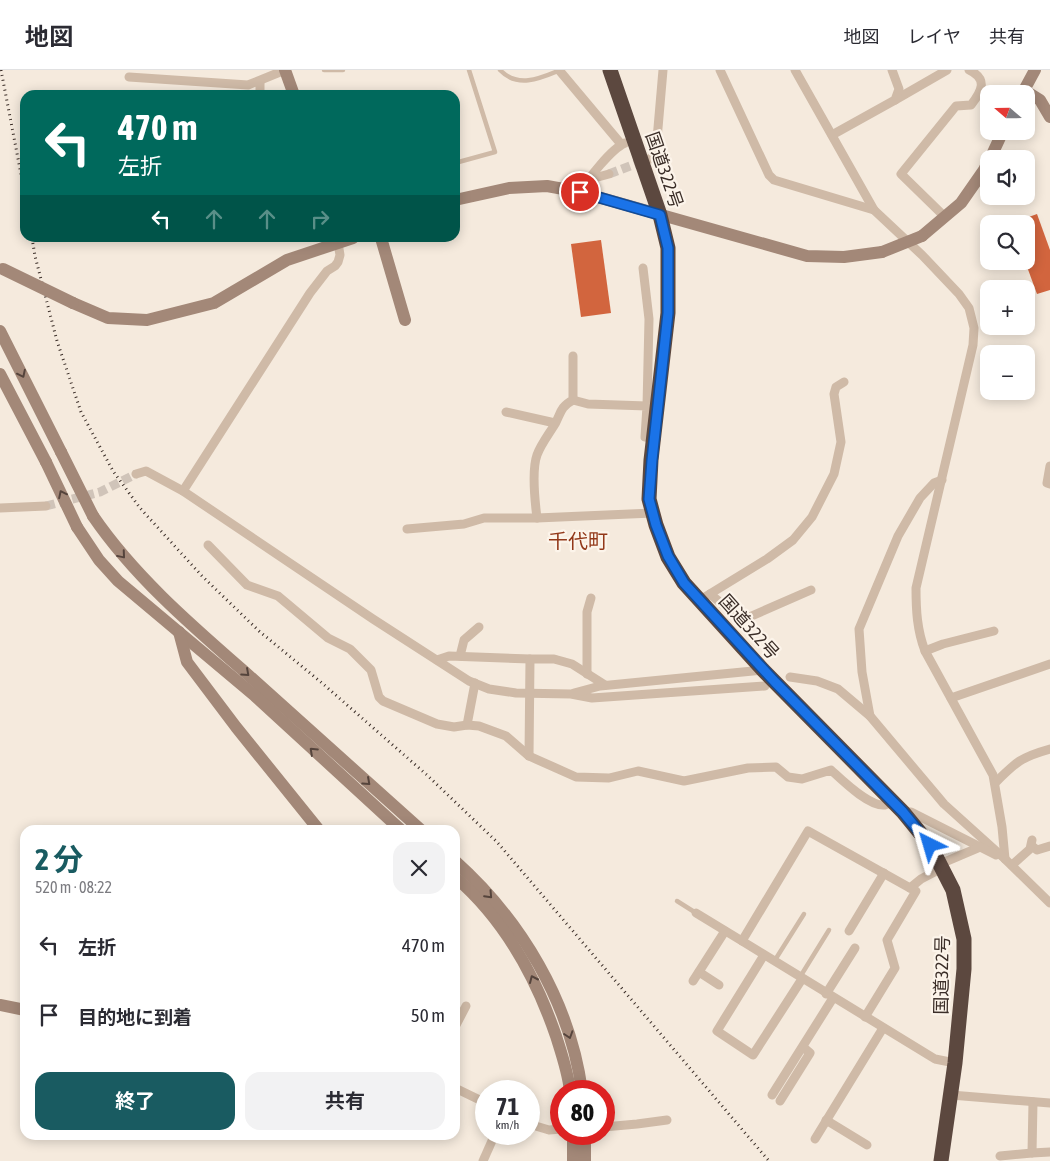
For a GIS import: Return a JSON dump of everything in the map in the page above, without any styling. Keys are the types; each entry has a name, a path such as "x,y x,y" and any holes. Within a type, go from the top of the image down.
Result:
{"highway":[{"name":"国道322号","path":"610,70 627,142 660,215 668,248 668,313 649,499 668,556 684,583 705,597 763,670 898,807 930,845 953,890 964,939 964,970 955,1063 941,1161"}],"street":[{"path":"129,78 248,85 285,70 292,90"},
{"path":"559,70 627,142 591,176 580,192"},
{"path":"650,159 656,151 663,70"},
{"path":"720,70 769,175 774,180 874,210"},
{"path":"795,70 874,210 922,255 959,294 969,308 974,328 973,345 916,588 916,610 919,636 925,651 993,774 1009,862"},
{"path":"892,70 899,90 895,100"},
{"path":"832,135 946,70"},
{"path":"945,217 901,174 956,106 970,105 976,98 981,88 981,80 978,74 970,70"},
{"path":"1027,85 1035,70"},
{"path":"260,81 260,90"},
{"path":"1035,98 1040,100 1050,117"},
{"path":"591,176 598,177 609,174"},
{"path":"460,199 509,188 547,186 580,192 807,256 844,258 882,252 922,236 961,203 980,174"},
{"path":"1,269 108,318 146,320 214,303 287,260 341,242"},
{"path":"382,242 405,320"},
{"path":"183,491 310,294 327,271 338,262 340,255 338,243"},
{"path":"644,268 650,319 645,437 654,438"},
{"path":"0,331 93,516 127,562 254,696 396,825"},
{"path":"573,356 573,400"},
{"path":"0,374 46,462 77,527 99,560 118,581 179,632 205,646 415,825"},
{"path":"810,590 748,618 739,618 705,597 767,559 793,540 812,517 834,474 841,442 834,394 836,387 844,382"},
{"path":"537,518 535,500 536,458 564,405 573,400 588,404 647,406"},
{"path":"506,412 555,423"},
{"path":"34,439 50,430"},
{"path":"1050,466 1047,483 1050,484"},
{"path":"136,474 146,471 183,491 437,660 475,683 490,688 530,693 571,694 592,698 765,686"},
{"path":"870,716 862,672 859,629 898,536 920,498 934,483 942,480"},
{"path":"0,508 46,506"},
{"path":"407,529 464,524 484,518 537,518 653,512"},
{"path":"208,545 247,585 278,596 328,638 350,648 371,670 378,697 383,701 437,724 454,728 467,725 479,726 506,736 529,756 576,777 609,778 638,771 684,781 748,768 776,767 788,777 802,778 831,770 854,792 884,805 912,812 1009,862"},
{"path":"587,674 587,612 591,598"},
{"path":"460,656 464,640 479,627"},
{"path":"925,651 943,644 994,631"},
{"path":"179,632 187,662 236,727 315,825"},
{"path":"194,670 196,658 205,646"},
{"path":"437,660 450,656 554,659 572,664 605,685"},
{"path":"529,756 530,659"},
{"path":"951,698 1050,664"},
{"path":"571,694 587,688 605,685 763,670"},
{"path":"790,677 817,681 838,689 870,716 944,804 1009,862 1050,903"},
{"path":"467,725 475,683"},
{"path":"995,783 1016,763 1028,755 1050,749"},
{"path":"742,941 808,831 916,891 887,940 895,968 865,1018"},
{"path":"1009,862 1032,843 1036,850 1050,846"},
{"path":"910,888 941,866 980,847"},
{"path":"460,866 495,901 515,925 537,960 569,1033 581,1080"},
{"path":"849,931 884,873"},
{"path":"460,882 489,912 515,946 530,972 549,1015 569,1080"},
{"path":"696,913 865,1018 935,1059 955,1063"},
{"path":"693,981 725,931"},
{"path":"776,1098 855,948"},
{"path":"764,955 717,1031 753,1055 801,978"},
{"path":"698,972 719,985"},
{"path":"0,1005 20,1009"},
{"path":"460,1017 466,1006"},
{"path":"815,1139 883,1028"},
{"path":"460,1090 475,1098"},
{"path":"951,1095 1050,1103"},
{"path":"1032,1153 1033,1102"},
{"path":"615,1126 667,1120"},
{"path":"826,1120 867,1145"},
{"path":"483,1161 490,1145"},
{"path":"573,1145 573,1161"},
{"path":"585,1145 585,1161"},
{"path":"1000,1156 1050,1152"}],"lane":[{"path":"324,70 343,70"},
{"path":"460,162 496,152 469,70"},
{"path":"500,70 505,75 516,80 527,81 559,70"},
{"path":"677,901 696,913"},
{"path":"774,962 804,914"},
{"path":"801,978 829,930"}],"building":[{"path":"1037,214 1050,250 1050,290 1037,294 1035,280 1032,280 1028,270 1035,270 1034,215"},
{"path":"601,240 611,313 581,317 571,244"}],"tunnel":[{"path":"609,174 646,160"},
{"path":"46,506 100,492 136,474"}],"railway":[{"path":"1,70 20,169"},
{"path":"33,242 57,341 81,412 113,471 140,508 202,576 259,631 322,683 427,775 497,842 769,1161"}],"district":[{"name":"千代町","path":"578,541"}],"route":[{"path":"580,192 660,215 668,248 668,313 649,499 656,525 668,556 684,583 775,682 903,812 930,845"}]}
